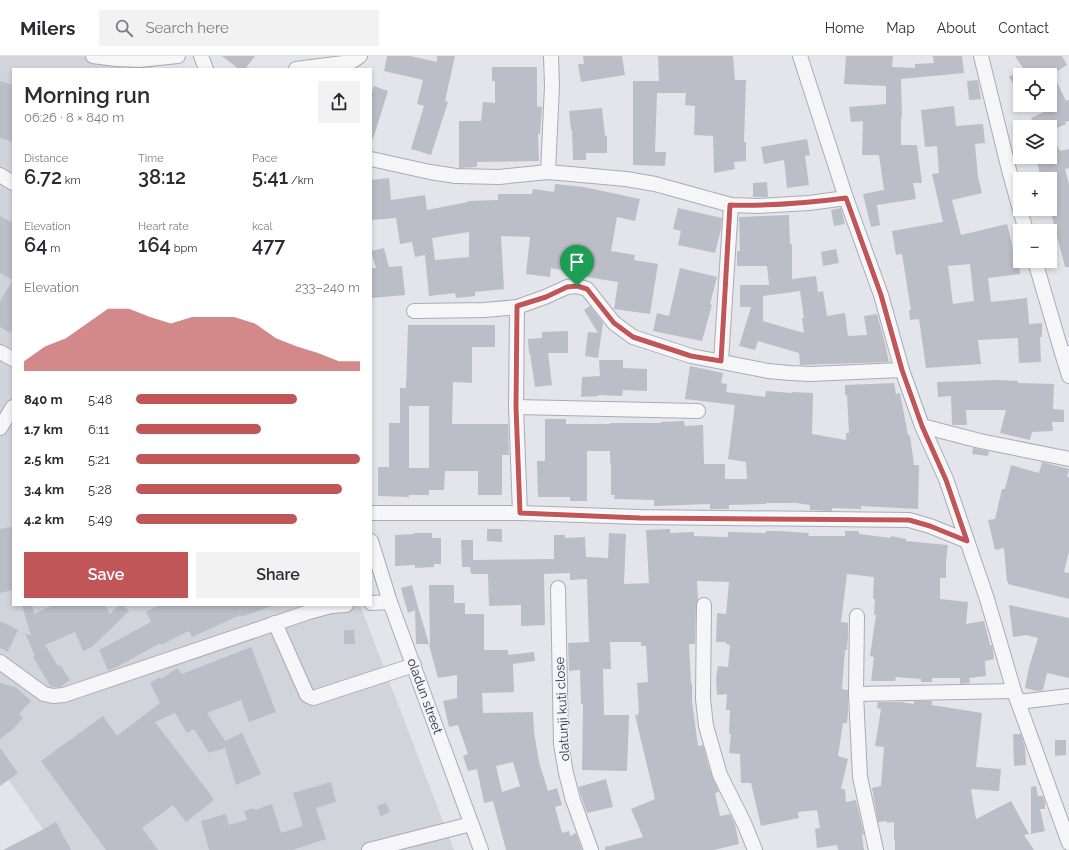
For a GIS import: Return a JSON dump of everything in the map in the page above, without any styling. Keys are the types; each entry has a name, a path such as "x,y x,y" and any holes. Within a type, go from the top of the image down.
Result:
{"street":[{"path":"93,56 139,60 178,56"},
{"path":"201,56 206,68"},
{"path":"304,68 351,62 360,56"},
{"path":"548,172 552,86 551,56"},
{"path":"800,56 846,198 881,295 902,370 922,426 946,480 988,599 1016,696 1069,843"},
{"path":"981,56 1024,224"},
{"path":"372,159 456,176 499,177 548,172 626,179 655,184 730,205 758,206 809,203 846,198"},
{"path":"0,175 12,182"},
{"path":"721,361 730,205"},
{"path":"1037,268 1066,353 1069,376"},
{"path":"414,312 485,310 517,306 546,297 567,287 577,286 587,289 614,323 633,337 691,356 768,371 797,374 902,370"},
{"path":"517,306 516,407 520,513"},
{"path":"0,352 12,358"},
{"path":"516,407 698,412"},
{"path":"0,428 12,409"},
{"path":"922,426 980,441 1069,459"},
{"path":"372,513 520,513 640,518 909,520 930,526 967,541"},
{"name":"oladun street","path":"372,545 390,602 481,850"},
{"name":"olatunji kuti close","path":"558,588 561,744 573,800 591,850"},
{"path":"372,603 390,602"},
{"path":"704,605 703,699 706,726 720,775 744,823 755,850"},
{"path":"0,662 44,694 53,696 64,695 275,623 320,609 340,606"},
{"path":"857,616 856,694 860,777 876,850"},
{"path":"275,623 307,695 313,698 414,665"},
{"path":"856,694 1069,696"},
{"path":"373,850 471,824"}],"shaded area":[{"path":"0,56 149,56 154,68 12,68 12,606 360,606 454,850 58,850 0,768"}],"building":[{"path":"222,56 255,56 246,68 238,68"},
{"path":"387,56 410,56 437,62 437,56 455,56 445,101 448,102 431,155 411,149 424,106 417,104 423,80 384,71"},
{"path":"583,56 622,56 625,75 581,82 578,64 584,64"},
{"path":"658,56 733,56 735,80 746,80 744,142 746,142 746,161 734,162 735,169 714,173 713,136 694,135 695,106 685,105 686,93 657,93 655,152 666,152 665,166 633,165 633,81 659,81"},
{"path":"846,56 893,56 892,67 915,68 915,64 934,63 933,56 962,56 964,73 901,79 901,145 917,145 922,183 913,183 916,199 877,205 880,225 871,227 863,194 884,190 879,155 862,155 863,121 851,122 849,107 886,104 886,86 844,84"},
{"path":"1015,56 1062,56 1067,65 1057,71 1057,68 1023,68"},
{"path":"492,67 537,67 537,106 542,107 540,134 538,134 539,161 477,162 477,167 459,168 459,121 481,121 483,102 495,103 495,81 492,81"},
{"path":"1013,74 1013,83 1009,77"},
{"path":"978,80 981,99 969,100 967,81"},
{"path":"0,81 12,85 12,142 0,138"},
{"path":"1057,82 1066,101 1069,100 1069,121 1057,128 1057,120 1032,120 1031,118 1044,112 1057,112"},
{"path":"374,86 388,91 373,139 372,138 372,92"},
{"path":"954,106 956,126 983,124 985,143 975,144 978,177 982,193 952,200 961,235 1007,224 1012,244 1013,268 1020,268 1020,274 988,278 991,302 1027,298 1029,324 1042,323 1042,337 1040,337 1041,362 1019,363 1018,338 978,340 981,364 926,368 919,319 910,320 909,310 911,310 902,254 896,255 892,231 943,222 932,174 939,173 937,146 925,147 921,110","holes":["970,264 974,301 953,304 948,266"]},
{"path":"602,108 605,136 607,136 607,153 586,153 586,160 573,160 572,130 569,111"},
{"path":"807,139 810,155 805,156 809,185 787,188 784,160 764,164 761,147"},
{"path":"1057,145 1060,151 1069,149 1069,168 1065,169 1069,184 1069,267 1065,267 1057,236 1057,224 1054,224 1052,216 1057,216 1057,172 1039,172 1038,164 1057,164"},
{"path":"389,178 391,200 425,195 427,210 468,201 498,200 498,194 532,194 533,189 554,192 555,184 584,187 640,199 635,221 617,217 611,251 635,255 634,260 658,264 650,314 614,309 618,282 587,277 587,275 551,268 550,277 526,274 530,237 501,236 504,289 475,292 475,296 456,298 455,293 429,296 425,255 415,257 412,242 400,244 396,218 372,220 372,180","holes":["469,232 469,257 435,260 432,238"]},
{"path":"767,182 768,197 753,197 753,183"},
{"path":"678,208 722,218 715,253 678,245 681,231 673,229"},
{"path":"841,208 845,224 834,226 831,210"},
{"path":"789,215 790,244 792,244 792,279 816,276 818,292 823,291 827,316 845,313 848,336 867,335 864,316 877,314 889,362 800,365 799,353 758,341 755,350 739,346 751,307 740,307 740,285 769,285 767,266 737,266 737,251 740,251 739,217","holes":["800,291 804,318 802,318 804,333 763,321 763,296"]},
{"path":"0,216 12,222 12,279 0,273"},
{"path":"384,248 389,267 402,266 405,295 372,298 372,268 376,268 372,251"},
{"path":"836,249 839,263 823,266 821,252"},
{"path":"680,268 717,277 710,304 712,305 702,341 653,331 657,313 669,316"},
{"path":"12,282 12,330 10,333 0,327 0,301"},
{"path":"590,306 603,323 598,358 585,356 588,332 598,333 584,310"},
{"path":"408,325 495,325 495,347 472,347 472,383 453,382 452,424 508,424 509,455 502,455 502,495 478,495 478,471 445,471 444,490 429,490 429,495 409,495 409,497 378,496 378,467 389,467 389,423 400,423 400,388 406,388","holes":["409,406 429,406 429,468 409,468"]},
{"path":"568,331 568,353 548,353 552,385 535,387 528,339 542,338 542,332"},
{"path":"599,360 623,360 623,368 647,369 647,391 623,390 622,396 598,395 581,397 582,377 600,376"},
{"path":"690,366 723,373 721,383 727,384 726,392 765,397 766,391 813,393 812,434 846,440 846,433 849,433 845,385 894,383 896,394 900,393 908,435 910,435 914,465 919,465 918,509 861,506 861,509 832,508 832,511 810,510 810,505 796,503 766,503 729,505 729,509 710,509 710,504 654,506 654,500 614,499 615,495 611,495 610,451 587,451 587,501 570,501 570,497 538,497 537,461 545,461 545,419 566,419 566,424 661,423 684,421 685,426 703,425 704,464 725,464 725,479 747,479 746,462 728,459 735,405 685,399"},
{"path":"998,380 1018,381 1018,383 1054,384 1053,409 1064,410 1064,422 1052,422 1053,431 1032,432 1030,440 1000,433 1006,410 966,410 967,425 952,425 951,396 938,397 937,382"},
{"path":"973,448 989,451 988,456 972,454"},
{"path":"1042,462 1069,469 1067,477 1069,477 1069,552 1064,572 1069,573 1069,599 1008,584 1004,548 995,550 988,520 995,519 1002,489 1005,489 1011,465 1039,473"},
{"path":"11,527 12,530 12,590 0,593 0,529"},
{"path":"487,529 502,529 502,542 487,541"},
{"path":"670,529 670,533 694,532 694,536 728,537 728,532 766,533 766,531 778,531 809,533 808,536 845,536 845,531 859,531 859,534 891,538 891,536 906,539 906,541 948,545 946,578 940,578 940,599 968,602 966,624 984,621 990,645 992,645 993,650 994,659 985,661 986,676 969,678 970,683 960,684 960,678 932,678 932,682 921,682 921,679 896,677 895,681 871,681 874,657 870,656 876,615 874,615 875,599 873,599 874,577 847,574 841,622 848,623 847,650 845,650 842,689 848,690 848,712 847,723 843,723 838,756 848,759 841,789 845,789 846,802 856,800 864,834 862,835 864,850 838,850 837,845 817,848 815,829 820,828 817,810 798,812 799,818 761,826 751,783 741,783 740,754 729,753 731,734 729,734 730,710 726,710 727,694 717,695 716,678 718,666 728,667 730,645 726,644 726,642 716,642 717,613 726,614 729,582 697,581 698,600 696,605 695,644 689,644 692,701 698,746 703,745 709,768 719,792 715,793 720,816 730,814 735,824 739,844 714,850 605,850 605,847 643,837 631,809 655,799 635,715 638,715 639,713 637,683 648,682 646,646 641,646 641,642 610,642 611,669 603,669 604,715 629,715 627,771 582,770 583,704 581,704 580,670 569,671 568,643 589,642 587,579 570,580 570,573 544,574 545,625 521,626 521,605 489,606 488,574 471,574 470,567 462,567 461,540 473,540 473,560 554,559 554,535 565,535 565,538 585,537 586,557 608,558 609,533 626,534 624,584 649,583 646,530"},
{"path":"432,533 432,538 441,538 441,564 434,564 434,567 415,568 415,565 395,566 395,535"},
{"path":"412,585 429,644 416,644 415,610 408,613 401,588"},
{"path":"429,585 454,585 454,603 465,603 465,614 484,614 484,650 508,650 508,655 534,652 535,661 513,664 514,692 482,693 483,713 533,712 534,732 539,762 548,791 557,788 562,805 555,807 562,833 569,831 570,836 576,833 582,850 506,850 493,801 484,803 477,769 468,771 463,756 468,754 458,725 449,727 443,701 457,698 457,675 438,678 429,645","holes":["513,762 520,786 502,792 496,766"]},
{"path":"1009,605 1069,618 1069,678 1047,673 1043,690 1037,691 1025,688 1029,667 1038,638 1026,635 1013,637"},
{"path":"22,606 32,606 34,614 52,606 106,606 110,614 118,606 124,606 129,611 92,647 83,651 75,632 45,645 58,666 60,665 70,680 60,687 51,687 33,657 35,656 25,633 31,636"},
{"path":"158,606 272,606 241,617 240,615 192,637 189,631 161,645 160,643 117,667 108,670 99,650 151,622 146,612"},
{"path":"0,621 18,630 8,652 0,648"},
{"path":"344,630 354,630 355,644 344,644"},
{"path":"251,647 276,712 249,722 241,700 207,713 225,741 242,733 261,774 236,785 225,748 209,753 194,729 187,733 175,713 155,722 213,798 213,801 186,822 173,805 142,828 158,850 106,850 41,761 103,716 117,736 160,703 150,683 160,677 161,679 177,668 182,674"},
{"path":"0,683 17,688 31,701 19,714 23,718 13,729 0,739"},
{"path":"914,701 932,701 932,705 982,713 976,767 1001,769 999,791 971,789 976,819 1011,801 1029,834 1024,835 1034,850 895,850 894,822 878,822 872,788 881,786 884,747 875,746 881,709 877,708 878,702 901,702 914,704"},
{"path":"1013,734 1021,734 1025,747 1026,765 1014,766"},
{"path":"1055,740 1066,740 1066,755 1055,756"},
{"path":"0,748 18,773 0,786"},
{"path":"606,779 613,807 587,813 578,787"},
{"path":"331,782 336,802 316,808 326,839 292,850 209,850 201,821 226,814 229,825 247,820 244,811 254,808 255,810 272,804 281,833 303,826 293,793"},
{"path":"1036,786 1038,796 1043,796 1045,802 1045,809 1040,809 1045,831 1031,834 1031,787"},
{"path":"386,803 390,812 381,816 377,806"},
{"path":"56,822 71,850 3,850 44,829"}],"route":[{"path":"846,198 881,295 902,370 922,426 946,480 967,541 930,526 909,520 640,518 520,513 516,407 517,306 546,297 567,287 577,286 587,289 614,323 633,337 691,356 721,361 730,205 758,206 809,203 846,198"}]}
